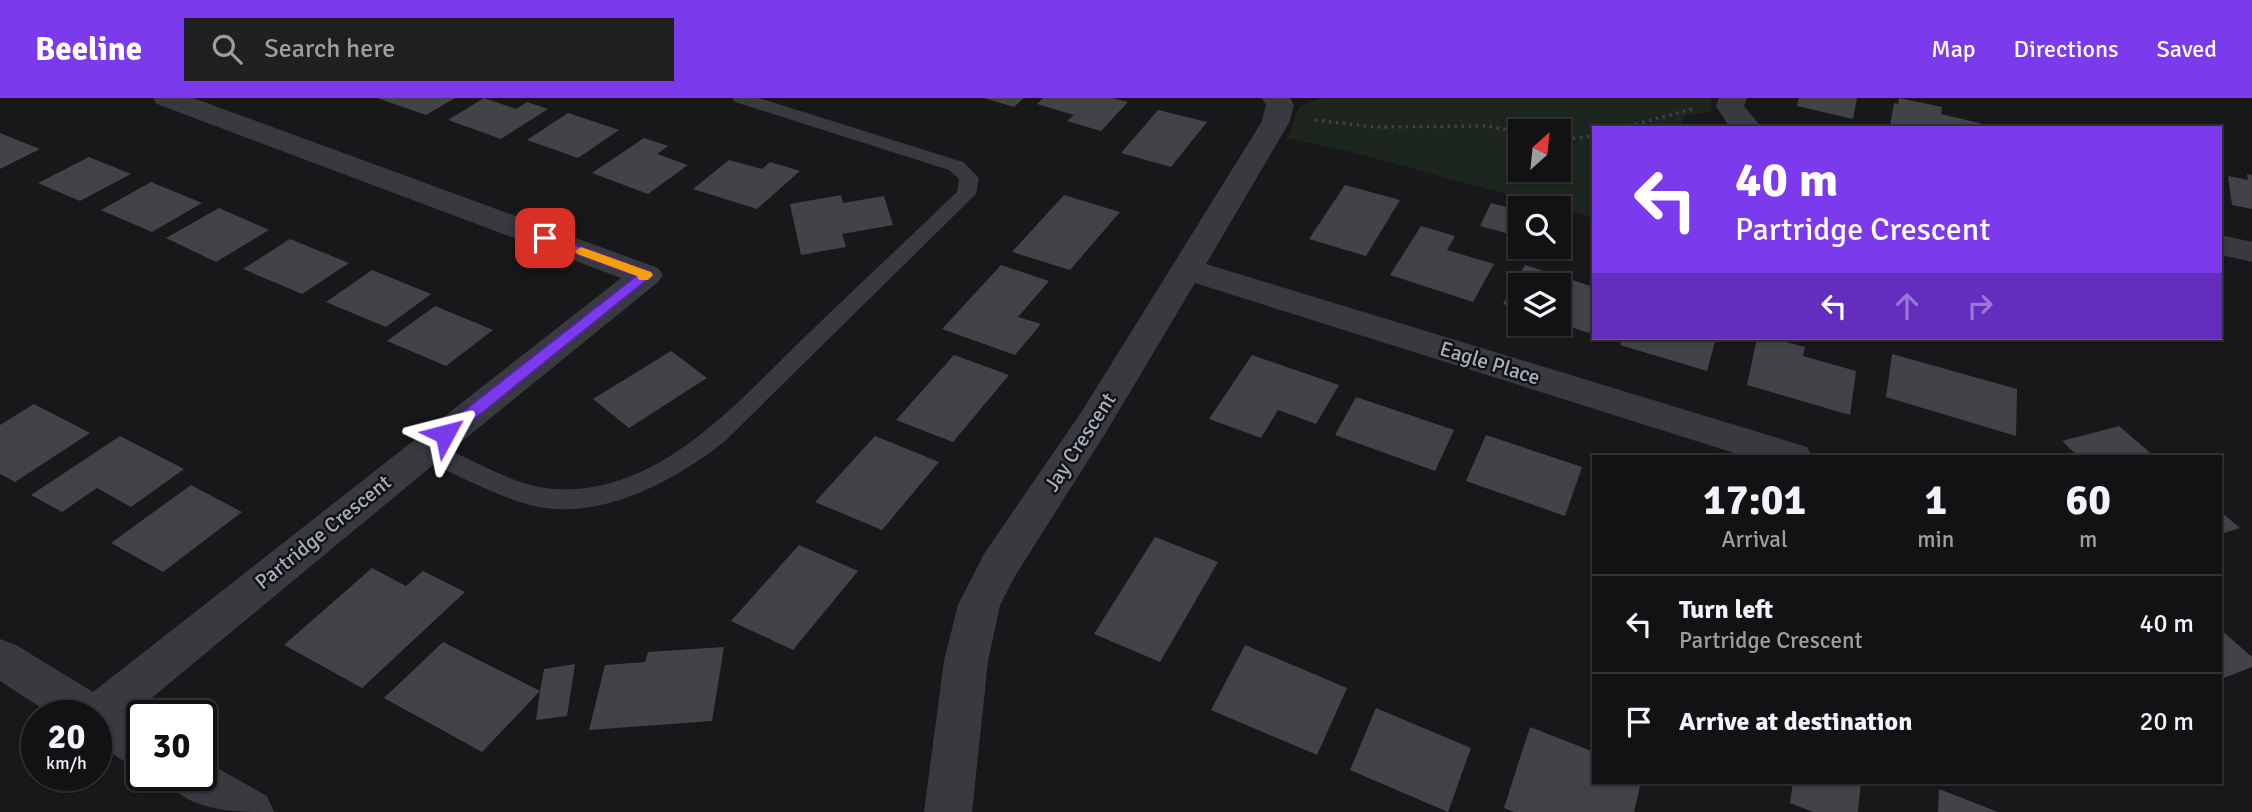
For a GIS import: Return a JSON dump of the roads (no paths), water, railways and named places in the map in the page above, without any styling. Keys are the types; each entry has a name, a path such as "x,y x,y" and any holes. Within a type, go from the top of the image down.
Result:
{"street":[{"name":"Partridge Crescent","path":"112,703 646,275 167,98"},
{"name":"Jay Crescent","path":"948,812 966,660 979,605 999,566 1095,420 1275,123 1280,105 1276,98"},
{"path":"1733,98 1730,106 1736,118 1746,126"},
{"path":"2222,245 2252,252"},
{"name":"Eagle Place","path":"1187,269 1787,455"},
{"path":"0,659 67,700"},
{"path":"214,791 250,812"}],"lane":[{"path":"425,450 533,496 550,499 568,499 609,491 663,471 698,450 715,436 966,194 969,178 956,166 741,98"}]}
